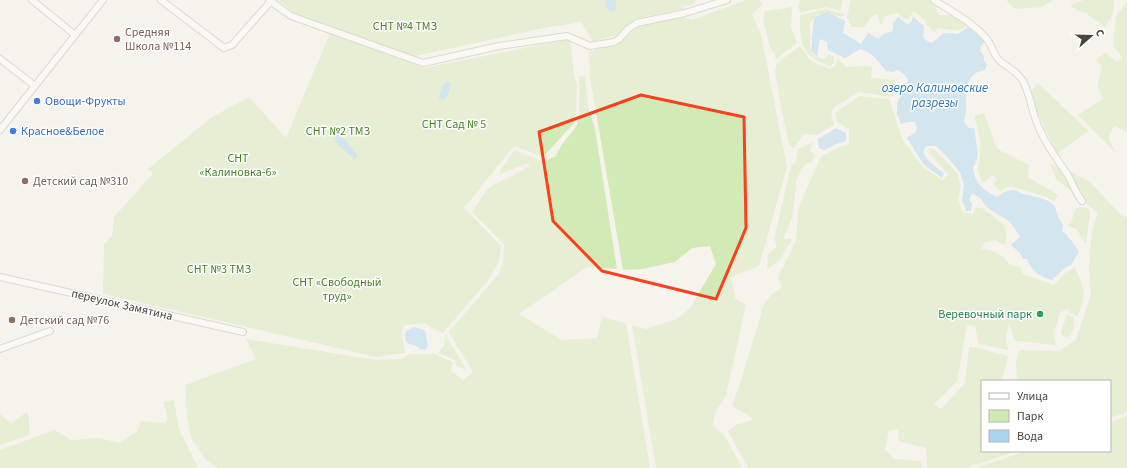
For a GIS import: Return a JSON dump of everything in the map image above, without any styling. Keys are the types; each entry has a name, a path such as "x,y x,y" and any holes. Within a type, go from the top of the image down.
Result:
{"street":[{"path":"32,0 75,35"},
{"path":"0,130 102,0"},
{"path":"160,0 224,48 228,47 271,1 291,16 423,63 499,46 567,36 574,38 585,45 596,46 619,39 628,29 637,23 685,13 727,0"},
{"path":"934,0 972,25 986,38 999,60 1016,72 1028,92 1030,104 1040,130 1082,201"},
{"path":"0,59 34,86"},
{"name":"переулок Замятина","path":"0,277 243,332"},
{"path":"0,349 50,331"}],"highlighted area":[{"path":"641,95 744,117 746,228 716,299 602,271 553,221 539,132"}],"green space":[{"name":"СНТ №4 ТМЗ","path":"696,0 694,4 680,7 686,8 635,19 620,34 593,42 581,22 544,28 414,57 294,13 279,1"},
{"path":"746,0 759,0 763,4 752,14 761,34 787,167 759,266 731,277 735,298 746,305 726,395 715,413 713,426 725,436 742,468 656,468 632,325 646,329 677,319 690,308 716,264 710,246 692,248 675,262 642,269 623,270 590,77 589,52 622,41 639,26 683,17 692,20"},
{"path":"801,0 843,0 840,11 826,7 800,13 798,5"},
{"path":"851,0 939,0 936,9 939,15 950,15 968,25 958,31 939,28 934,32 925,24 925,20 914,11 908,19 904,19 897,13 885,16 881,26 877,14 872,16 864,27 851,27 847,16"},
{"path":"1006,0 1053,0 1042,7 1015,9"},
{"path":"1084,0 1114,0 1113,12 1105,27 1086,13 1076,10 1070,5"},
{"path":"1127,2 1127,132 1114,126 1108,138 1116,153 1078,115 1103,99 1097,86 1102,66 1096,60 1105,53 1117,62 1122,58 1113,45 1116,16"},
{"path":"792,7 791,27 797,43 776,59 769,44 763,22 765,11"},
{"path":"825,9 845,14 841,17 827,13 816,15 810,23 810,49 814,56 824,59 828,55 834,56 834,63 830,66 817,61 808,54 801,39 800,33 800,15"},
{"path":"330,33 424,68 570,39 574,76 577,85 575,122 543,157 514,146 464,208 501,246 499,261 490,278 443,333 430,327 426,323 405,325 401,333 405,353 376,357 103,294 104,244 112,236 114,217 153,173 148,169 212,117 249,97 286,138"},
{"path":"800,46 811,61 830,69 835,66 837,59 847,67 872,67 871,78 895,80 898,92 891,97 859,92 834,107 831,115 834,125 816,135 804,134 793,149 789,144 775,70 777,63"},
{"path":"579,76 585,76 588,105 595,129 617,269 587,267 519,314 562,340 597,338 602,317 626,323 650,468 218,468 205,459 191,437 187,417 185,385 256,359 246,339 375,360 402,359 409,354 434,354 453,362 451,371 463,380 473,372 448,331 498,275 503,263 504,244 472,212 488,188 530,166 528,163 500,174 500,170 515,150 543,162 556,156 562,144 577,124 580,87"},
{"path":"1038,83 1088,131 1057,154 1029,94"},
{"path":"860,96 889,99 903,141 924,168 943,180 948,174 932,157 929,149 935,150 957,173 961,186 958,200 963,212 973,214 974,208 982,208 1004,225 1007,236 1005,245 995,240 984,243 981,249 998,253 1010,265 1019,266 1023,274 1054,285 1065,273 1075,267 1084,292 1083,302 1077,316 1068,312 1069,309 1060,312 1053,332 1056,345 1015,341 1009,323 1006,338 1008,350 979,344 975,326 967,325 957,381 934,404 941,409 965,383 969,347 1008,356 1002,380 981,380 981,452 1013,452 967,468 927,468 926,448 899,441 898,429 889,431 885,449 894,459 921,461 922,468 748,468 728,431 736,425 754,419 732,406 764,304 772,294 782,287 778,277 796,241 798,209 821,156 838,148 849,145 849,129 837,122 835,113"},
{"path":"984,113 997,149 1029,165 1028,177 1058,195 1054,201 1010,186 1000,191 993,185 997,179 993,175 983,183 977,170 980,156 980,143 974,116"},
{"path":"813,142 810,151 816,155 811,162 804,165 796,180 792,218 783,239 792,239 780,260 767,269 768,254 777,247 774,239 791,166 796,161 798,149"},
{"path":"1050,164 1066,169 1091,183 1121,215 1127,217 1127,412 1111,418 1111,380 1017,380 1016,361 1020,350 1059,351 1076,340 1091,294 1089,266 1092,231 1098,213 1056,179"},
{"path":"1080,207 1087,208 1090,213 1086,243 1082,239 1077,229 1068,226 1076,209"},
{"path":"1067,315 1074,317 1074,325 1072,332 1067,338 1062,335 1061,332"},
{"path":"445,334 467,370 456,366 455,360 438,353 444,346"},
{"path":"174,400 179,429 198,468 0,468 0,450 54,430 72,440 99,438 119,443 138,431 141,421 165,423 168,419 163,402"},
{"path":"27,412 29,419 29,435 0,445 0,414 11,423"},
{"path":"1127,416 1127,468 976,468 1023,452 1111,452 1111,422"}],"water":[{"path":"607,0 616,0 616,10 611,12 607,9 605,4"},
{"name":"озеро Калиновские разрезы","path":"828,12 845,21 843,33 861,44 868,33 878,39 882,35 893,31 893,23 898,17 907,24 911,23 913,17 924,26 923,37 932,43 944,33 958,34 968,27 982,38 985,42 981,46 980,51 987,64 983,71 977,72 973,75 968,84 964,122 969,128 973,128 975,130 978,153 976,163 973,167 974,173 980,186 997,197 1002,193 1014,190 1023,194 1044,199 1055,206 1063,225 1062,231 1067,235 1079,252 1071,265 1066,267 1052,280 1036,273 1027,259 1023,259 1020,253 1011,245 1020,237 1009,222 988,208 978,196 972,194 969,199 972,204 971,211 966,211 962,200 964,185 960,172 936,146 926,146 923,152 926,158 944,174 942,178 923,164 907,138 916,132 917,127 915,122 901,124 897,114 897,103 908,80 903,73 897,70 894,72 886,71 872,55 860,49 845,58 828,50 827,42 820,39 817,57 811,51 814,17"},
{"path":"447,81 451,84 448,95 443,100 439,99 440,93 445,82"},
{"path":"836,128 846,133 846,141 824,150 819,148 818,139"},
{"path":"335,133 348,143 358,157 355,159 338,145 334,139"},
{"path":"414,327 425,330 428,346 425,350 407,343 405,338 406,331"}],"place":[{"name":"Средняя Школа №114","path":"117,39"},
{"name":"Овощи-Фрукты","path":"37,101"},
{"name":"Красное&Белое","path":"13,131"},
{"name":"Детский сад №310","path":"25,181"},
{"name":"Веревочный парк","path":"1040,314"},
{"name":"Детский сад №76","path":"12,320"}],"park label":[{"name":"СНТ Сад № 5","path":"454,124"},
{"name":"СНТ №2 ТМЗ","path":"338,131"},
{"name":"СНТ «Калиновка-6»","path":"238,165"},
{"name":"СНТ №3 ТМЗ","path":"219,269"},
{"name":"СНТ «Свободный труд»","path":"337,289"}]}
